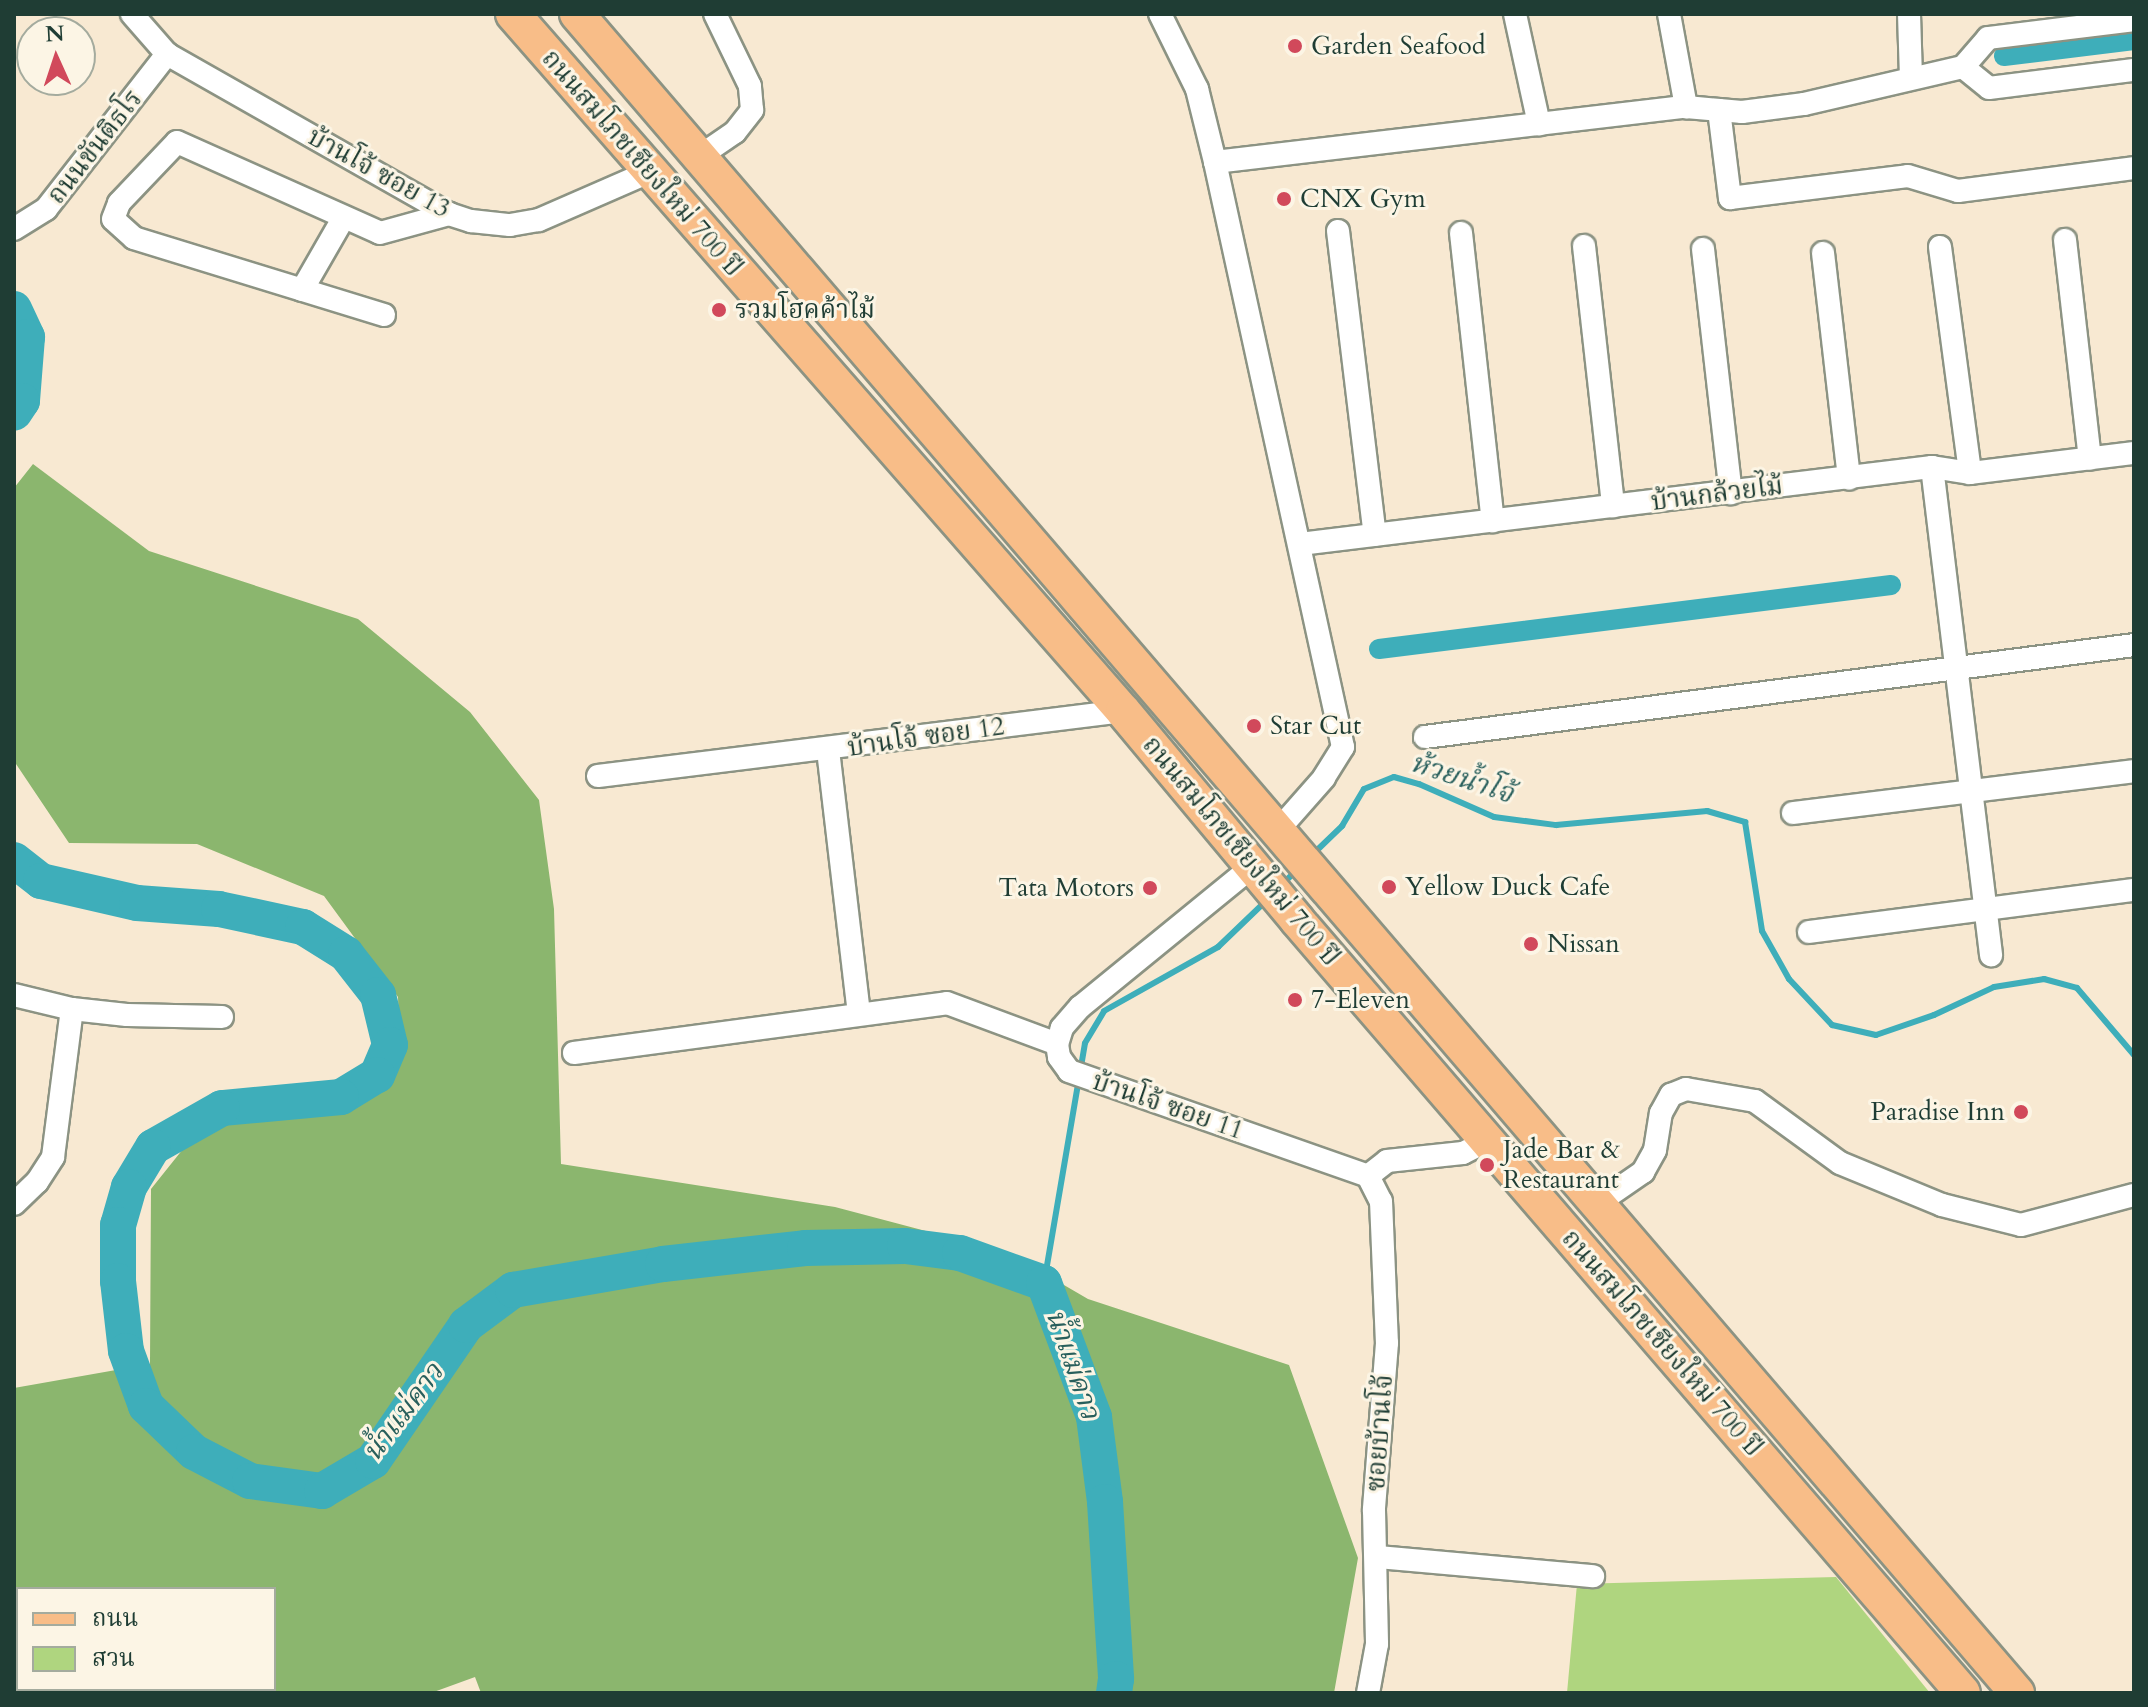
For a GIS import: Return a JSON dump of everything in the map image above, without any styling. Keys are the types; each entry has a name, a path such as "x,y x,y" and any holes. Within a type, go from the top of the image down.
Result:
{"main road":[{"name":"ถนนสมโภชเชียงใหม่ 700 ปี","path":"513,14 1123,711 1297,920 1963,1693"},
{"name":"ถนนสมโภชเชียงใหม่ 700 ปี","path":"577,14 2017,1693"}],"street":[{"name":"บ้านโจ้ ซอย 13","path":"132,14 167,54 449,214 471,221 510,225 539,220 649,172"},
{"path":"700,156 735,132 752,110 750,86 715,14"},
{"path":"1160,14 1197,89 1343,747 1288,840"},
{"path":"1515,14 1539,124"},
{"path":"1669,14 1686,107"},
{"path":"1909,14 1911,77"},
{"path":"1215,162 1686,107 1742,112 1804,104 1963,67 1988,38 2134,20"},
{"name":"ถนนขันติธโร","path":"14,229 46,209 167,54"},
{"path":"1963,67 1989,88 2134,70"},
{"path":"1719,110 1730,198 1908,176 1958,191 2134,168"},
{"path":"384,315 134,238 113,219 119,203 177,142 380,233 449,214"},
{"path":"302,290 344,217"},
{"path":"1338,231 1375,535"},
{"path":"1461,233 1493,521"},
{"path":"2065,240 2090,459"},
{"path":"1584,246 1613,506"},
{"path":"1940,247 1970,473"},
{"path":"1703,249 1731,493"},
{"path":"1823,253 1849,479"},
{"name":"บ้านกล้วยไม้","path":"1300,544 1932,467 1970,473 2134,453"},
{"path":"1932,467 1991,955"},
{"path":"1425,737 2134,645"},
{"name":"บ้านโจ้ ซอย 12","path":"598,776 828,750 1123,711"},
{"path":"828,750 859,1014"},
{"path":"1793,813 2134,771"},
{"path":"574,1053 947,1003 1057,1044 1062,1028 1080,1007 1258,872"},
{"path":"1809,932 2134,890"},
{"path":"14,995 72,1009 127,1015 222,1017"},
{"path":"14,1204 37,1182 53,1157 72,1009"},
{"name":"บ้านโจ้ ซอย 11","path":"1057,1044 1059,1057 1069,1071 1368,1176"},
{"path":"1598,1203 1643,1172 1655,1150 1661,1113 1671,1095 1686,1089 1755,1101 1840,1163 1942,1205 2021,1225 2134,1195"},
{"path":"1368,1176 1387,1161 1463,1153 1487,1141"},
{"name":"ซอยบ้านโจ้","path":"1368,1176 1381,1201 1387,1343 1374,1510 1378,1557 1377,1644 1368,1693"},
{"path":"1378,1557 1593,1576"}],"green space":[{"path":"33,464 149,551 358,619 470,712 539,800 554,909 561,1164 835,1207 1009,1253 1088,1299 1289,1365 1358,1558 1334,1693 481,1693 475,1677 431,1693 14,1693 14,1388 150,1364 151,1189 199,1129 252,1115 348,1106 400,1063 398,997 324,896 197,844 69,843 14,761 14,488"},
{"path":"1836,1577 1930,1693 1567,1693 1577,1584"}],"waterway":[{"path":"2004,56 2134,40"},
{"name":"น้ำแม่คาว","path":"14,309 27,337 22,401 14,413"},
{"path":"1379,649 1891,585"},
{"name":"ห้วยน้ำโจ้","path":"1312,855 1342,826 1364,789 1394,777 1419,784 1494,817 1556,825 1707,811 1745,822 1762,931 1789,979 1832,1025 1876,1035 1934,1015 1994,987 2044,979 2077,988 2134,1055"},
{"name":"น้ำแม่คาว","path":"14,860 41,881 137,903 219,909 303,927 346,954 378,995 390,1045 377,1075 341,1097 222,1108 153,1147 129,1187 118,1225 118,1281 126,1351 146,1406 194,1452 250,1481 322,1491 373,1461 466,1325 513,1290 663,1264 805,1248 905,1246 960,1253 1044,1283 1094,1417 1105,1502 1116,1679 1114,1693"},
{"name":"ห้วยน้ำโจ้","path":"1280,886 1298,869"},
{"name":"ห้วยน้ำโจ้","path":"1044,1283 1085,1043 1104,1011 1218,947 1267,900"}],"place":[{"name":"Garden Seafood","path":"1295,46"},
{"name":"CNX Gym","path":"1284,199"},
{"name":"รวมโฮคค้าไม้","path":"719,310"},
{"name":"Star Cut","path":"1254,726"},
{"name":"Yellow Duck Cafe","path":"1389,887"},
{"name":"Tata Motors","path":"1150,888"},
{"name":"Nissan","path":"1531,944"},
{"name":"7-Eleven","path":"1295,1000"},
{"name":"Paradise Inn","path":"2021,1112"},
{"name":"Jade Bar & Restaurant","path":"1487,1165"}]}
